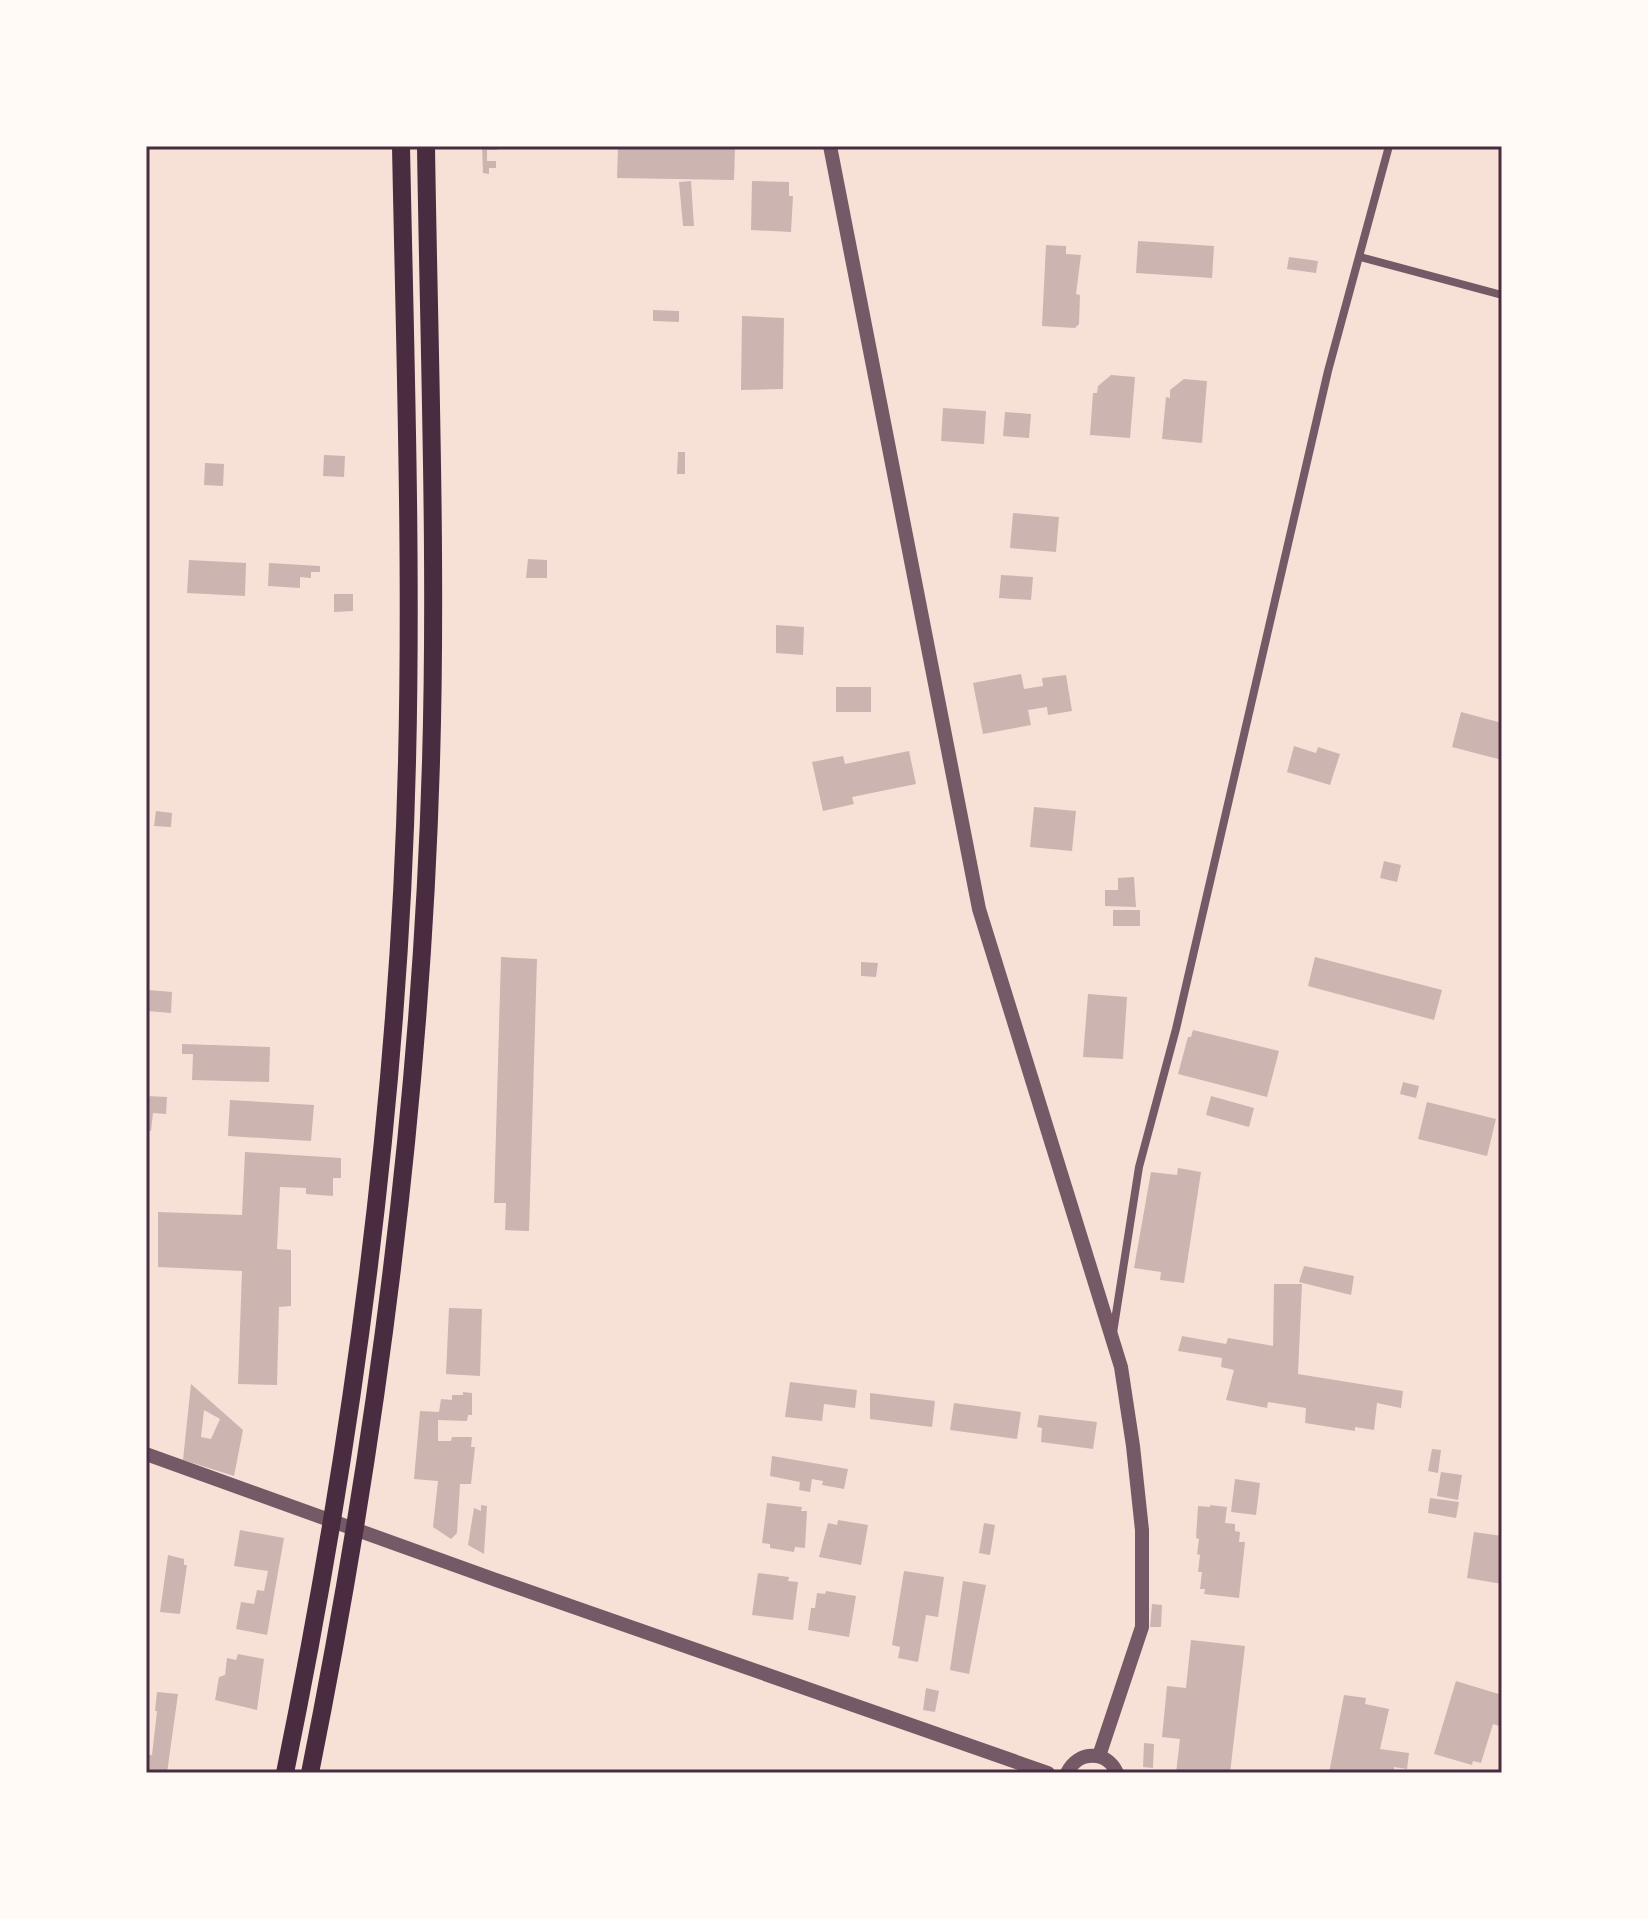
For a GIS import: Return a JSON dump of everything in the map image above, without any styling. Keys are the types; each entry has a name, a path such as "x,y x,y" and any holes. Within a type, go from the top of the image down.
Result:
{"highway":[{"path":"285,1773 340,1479 372,1240 389,1075 407,765 409,582 401,146"},
{"path":"310,1773 363,1483 396,1245 411,1092 430,779 433,583 426,146"}],"street":[{"path":"830,146 979,909 1121,1367 1142,1530 1142,1627 1099,1756"},
{"path":"1112,1337 1139,1167 1176,1029 1328,371 1389,146"},
{"path":"1360,257 1502,295"},
{"path":"146,1454 1048,1773"},
{"path":"1067,1773 1082,1757 1099,1756 1108,1759 1117,1773"}],"building":[{"path":"482,146 497,146 497,150 487,150 487,161 496,161 496,168 489,168 489,174 483,173"},
{"path":"618,146 735,146 734,180 617,178"},
{"path":"691,181 694,226 683,226 679,182"},
{"path":"752,181 789,182 789,196 793,196 791,232 751,230"},
{"path":"1138,241 1214,246 1212,278 1136,273"},
{"path":"1046,245 1066,246 1066,254 1081,255 1076,294 1080,295 1079,324 1075,328 1042,326"},
{"path":"1289,257 1318,261 1316,273 1287,269"},
{"path":"653,310 679,311 679,322 653,321"},
{"path":"742,316 784,318 783,389 741,390"},
{"path":"1111,375 1135,377 1130,438 1090,435 1093,393 1097,393 1098,386"},
{"path":"1184,379 1207,381 1202,443 1162,439 1166,397 1170,398 1170,390"},
{"path":"943,408 986,411 984,444 941,441"},
{"path":"1005,412 1031,414 1029,438 1003,436"},
{"path":"678,452 685,452 685,474 677,474"},
{"path":"324,455 345,456 344,477 323,476"},
{"path":"205,463 224,464 223,486 204,485"},
{"path":"1013,513 1059,517 1056,552 1010,548"},
{"path":"528,559 547,560 547,578 526,578"},
{"path":"189,560 246,563 245,596 187,593"},
{"path":"269,563 320,566 320,572 311,572 311,578 300,577 300,588 268,586"},
{"path":"1001,575 1033,577 1031,600 999,598"},
{"path":"334,594 353,594 353,611 334,612"},
{"path":"776,625 804,627 803,655 776,653"},
{"path":"1021,674 1024,689 1043,686 1042,678 1066,675 1072,711 1048,715 1047,707 1028,710 1031,725 983,734 973,683"},
{"path":"836,687 871,687 871,712 836,712"},
{"path":"1461,712 1502,723 1502,760 1452,747"},
{"path":"1294,746 1316,753 1318,747 1340,754 1330,785 1287,772"},
{"path":"909,751 916,784 852,797 854,804 823,811 812,762 843,756 845,764"},
{"path":"1034,807 1076,811 1072,851 1030,847"},
{"path":"156,811 172,813 171,827 154,826"},
{"path":"1384,861 1401,865 1397,882 1380,878"},
{"path":"1134,877 1136,907 1105,906 1105,890 1118,890 1118,878"},
{"path":"1113,910 1140,910 1140,926 1113,926"},
{"path":"501,957 537,959 529,1231 505,1230 506,1203 494,1203"},
{"path":"1315,957 1442,990 1434,1020 1308,986"},
{"path":"861,962 878,963 876,977 861,976"},
{"path":"149,990 172,992 171,1013 148,1011"},
{"path":"1088,994 1127,997 1123,1059 1083,1057"},
{"path":"1193,1030 1279,1051 1267,1097 1178,1074 1188,1037 1191,1037"},
{"path":"182,1044 270,1047 269,1082 192,1080 193,1054 182,1054"},
{"path":"1403,1082 1419,1086 1416,1098 1400,1094"},
{"path":"146,1096 167,1097 166,1114 153,1113 151,1131 146,1131"},
{"path":"1211,1096 1254,1108 1249,1127 1206,1115"},
{"path":"230,1100 314,1105 311,1141 228,1136"},
{"path":"1427,1102 1496,1119 1487,1156 1418,1139"},
{"path":"245,1152 341,1158 341,1178 333,1178 333,1196 306,1194 306,1188 280,1187 277,1249 291,1250 291,1306 279,1307 277,1385 238,1384 242,1271 158,1267 158,1212 242,1215"},
{"path":"1178,1168 1201,1172 1184,1283 1160,1280 1161,1272 1134,1268 1151,1172 1177,1175"},
{"path":"1304,1266 1354,1276 1351,1295 1299,1282"},
{"path":"1274,1284 1302,1284 1298,1374 1403,1391 1401,1408 1377,1403 1374,1430 1355,1427 1355,1431 1305,1423 1306,1408 1268,1402 1267,1408 1226,1400 1234,1370 1221,1367 1222,1358 1178,1351 1182,1336 1226,1344 1228,1338 1273,1346"},
{"path":"449,1308 482,1309 480,1376 446,1374"},
{"path":"790,1382 857,1390 855,1408 824,1404 822,1421 785,1417"},
{"path":"191,1384 243,1430 234,1476 183,1460","holes":["204,1410 220,1419 211,1439 201,1437"]},
{"path":"463,1392 472,1393 472,1415 468,1415 467,1421 438,1420 438,1441 472,1437 471,1447 475,1447 471,1484 460,1484 457,1533 451,1539 433,1527 438,1481 414,1479 420,1411 439,1412 441,1399 452,1400 452,1395 463,1395"},
{"path":"870,1393 935,1401 932,1427 870,1419"},
{"path":"954,1403 1021,1412 1017,1439 950,1430"},
{"path":"1039,1415 1097,1422 1093,1449 1041,1442 1042,1428 1037,1427"},
{"path":"1432,1449 1441,1450 1438,1473 1428,1471"},
{"path":"772,1456 848,1469 844,1489 822,1485 823,1481 812,1479 810,1492 799,1490 800,1482 770,1476"},
{"path":"1441,1472 1462,1475 1458,1500 1437,1496"},
{"path":"1235,1479 1260,1483 1256,1515 1231,1512"},
{"path":"1430,1498 1459,1502 1456,1518 1428,1513"},
{"path":"767,1503 802,1507 801,1511 807,1511 805,1548 795,1547 794,1552 770,1548 770,1544 762,1543"},
{"path":"481,1505 487,1506 484,1554 468,1545 474,1508 481,1511"},
{"path":"1198,1506 1227,1507 1225,1523 1235,1524 1235,1531 1240,1532 1239,1542 1245,1542 1239,1598 1204,1594 1205,1589 1200,1589 1202,1572 1198,1572 1200,1555 1197,1554 1199,1539 1196,1538"},
{"path":"838,1520 868,1525 861,1565 819,1557 828,1523 837,1525"},
{"path":"984,1523 995,1525 990,1555 979,1553"},
{"path":"240,1530 284,1538 267,1635 236,1629 241,1602 254,1604 257,1590 264,1591 268,1571 234,1566"},
{"path":"1474,1532 1502,1536 1502,1584 1467,1578"},
{"path":"168,1555 184,1559 184,1565 187,1565 180,1614 160,1612"},
{"path":"904,1571 944,1577 938,1617 926,1615 918,1662 898,1658 900,1647 892,1645"},
{"path":"758,1573 789,1577 788,1581 798,1582 793,1620 752,1615"},
{"path":"963,1581 986,1585 969,1674 950,1670"},
{"path":"826,1591 856,1596 849,1637 808,1630 817,1593 825,1594"},
{"path":"1152,1604 1162,1605 1161,1627 1150,1627"},
{"path":"1191,1640 1245,1646 1230,1773 1176,1773 1180,1739 1162,1737 1167,1686 1186,1688"},
{"path":"238,1654 264,1659 257,1710 215,1700 219,1677 225,1675 227,1658 236,1660"},
{"path":"1456,1681 1502,1695 1502,1727 1493,1724 1481,1763 1473,1761 1472,1765 1434,1754"},
{"path":"926,1688 939,1691 935,1712 923,1710"},
{"path":"157,1692 178,1694 167,1773 146,1773 148,1755 152,1755"},
{"path":"1344,1695 1366,1698 1365,1704 1389,1709 1380,1749 1409,1753 1407,1769 1394,1767 1394,1773 1329,1773"},
{"path":"1144,1743 1154,1744 1153,1768 1143,1767"}]}
